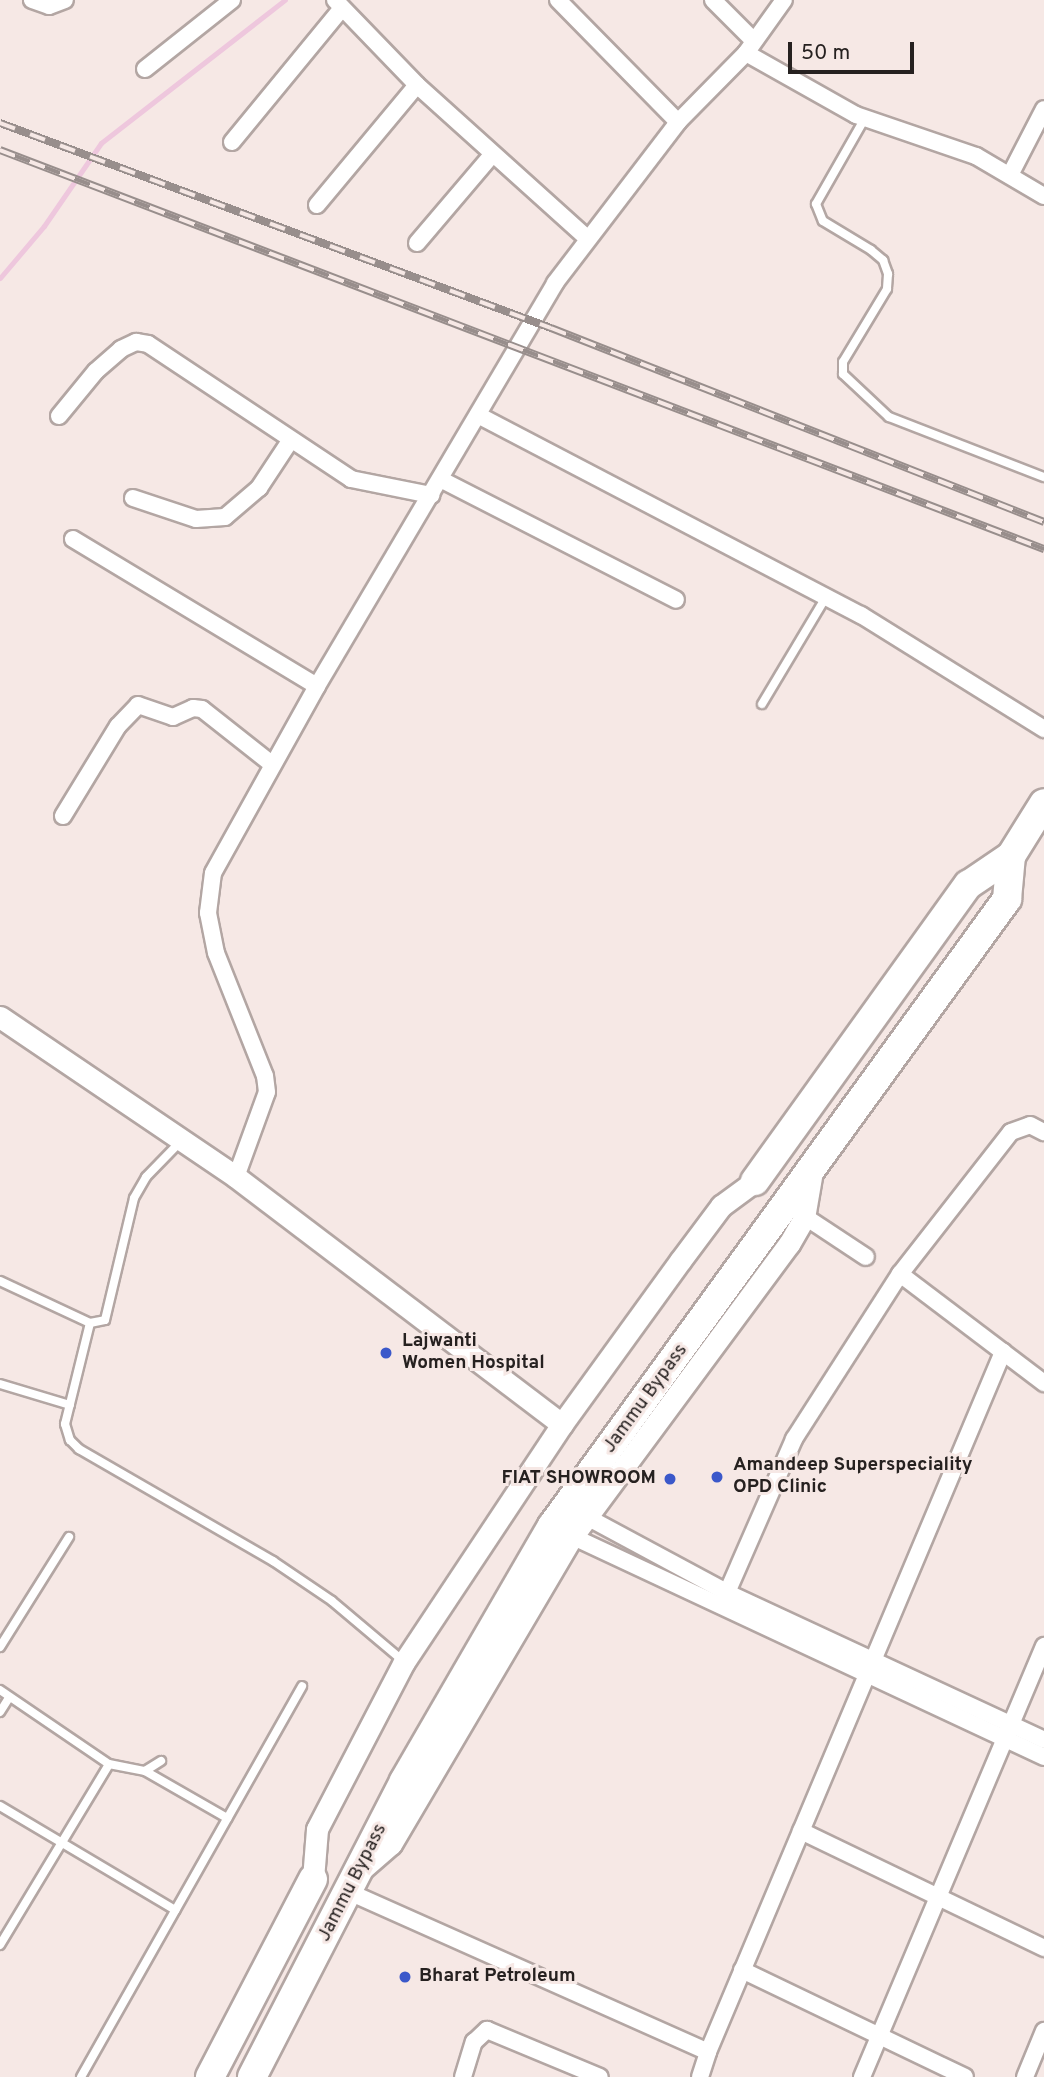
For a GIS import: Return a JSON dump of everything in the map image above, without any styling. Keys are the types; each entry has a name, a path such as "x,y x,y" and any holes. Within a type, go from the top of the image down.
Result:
{"highway":[{"name":"Jammu Bypass","path":"755,1181 968,885 1011,856 1044,803"},
{"name":"Jammu Bypass","path":"252,2077 449,1701 562,1531 813,1167 1007,899 1011,856"},
{"name":"Jammu Bypass","path":"210,2077 313,1879"}],"street":[{"path":"32,0 49,6 65,0"},
{"path":"145,69 232,0"},
{"path":"558,0 678,122"},
{"path":"713,0 750,47 865,118 976,156 1044,196"},
{"path":"236,1177 267,1092 265,1076 216,953 208,895 213,873 317,686 555,283 678,122 750,47 783,0"},
{"path":"232,142 338,4 417,85 587,238"},
{"path":"317,205 417,85"},
{"path":"1010,175 1044,109"},
{"path":"417,243 492,155"},
{"path":"59,416 96,370 135,342 148,344 192,370 221,396 351,479 430,495"},
{"path":"478,415 826,597 1044,729"},
{"path":"133,498 197,519 225,517 259,488 290,441"},
{"path":"440,479 676,600"},
{"path":"73,539 317,686"},
{"path":"63,816 118,726 138,705 173,717 193,708 202,709 273,765"},
{"path":"0,1017 236,1177 562,1424"},
{"path":"725,1599 794,1439 900,1274 1011,1132 1030,1125 1044,1132"},
{"path":"562,1531 587,1517 789,1244 804,1216 813,1167"},
{"path":"313,1879 317,1829 404,1662 562,1424 721,1206 755,1181"},
{"path":"804,1216 866,1257"},
{"path":"900,1274 1044,1383"},
{"path":"700,2077 708,2052 1003,1352"},
{"path":"587,1517 725,1599"},
{"path":"562,1531 725,1599 1008,1733 1044,1757"},
{"path":"862,2077 1044,1646"},
{"path":"1008,1733 1044,1740"},
{"path":"801,1831 1044,1948"},
{"path":"354,1882 708,2052"},
{"path":"743,1970 965,2077"},
{"path":"463,2077 474,2042 487,2030 600,2077"},
{"path":"1025,2077 1044,2031"}],"lane":[{"path":"865,118 816,204 823,221 871,250 883,260 888,274 887,289 843,362 843,374 889,417 1044,477"},
{"path":"762,704 826,597"},
{"path":"0,1282 90,1323 105,1320 134,1198 146,1177 183,1140"},
{"path":"90,1323 66,1432 79,1449 273,1560 332,1601 404,1662"},
{"path":"0,1384 70,1405"},
{"path":"0,1647 69,1537"},
{"path":"81,2077 302,1686"},
{"path":"0,1690 8,1699 109,1764 145,1771 227,1818"},
{"path":"0,1712 8,1699"},
{"path":"145,1771 161,1761"},
{"path":"0,1945 59,1841 109,1764"},
{"path":"0,1806 175,1910"}],"waterway":[{"path":"0,278 44,226 101,143 285,0"}],"railway":[{"path":"0,123 551,328 1044,522"},
{"path":"0,150 1044,549"}],"place":[{"name":"Lajwanti Women Hospital","path":"386,1353"},
{"name":"Amandeep Superspeciality OPD Clinic","path":"717,1477"},
{"name":"FIAT SHOWROOM","path":"670,1479"},
{"name":"Bharat Petroleum","path":"405,1977"}]}
